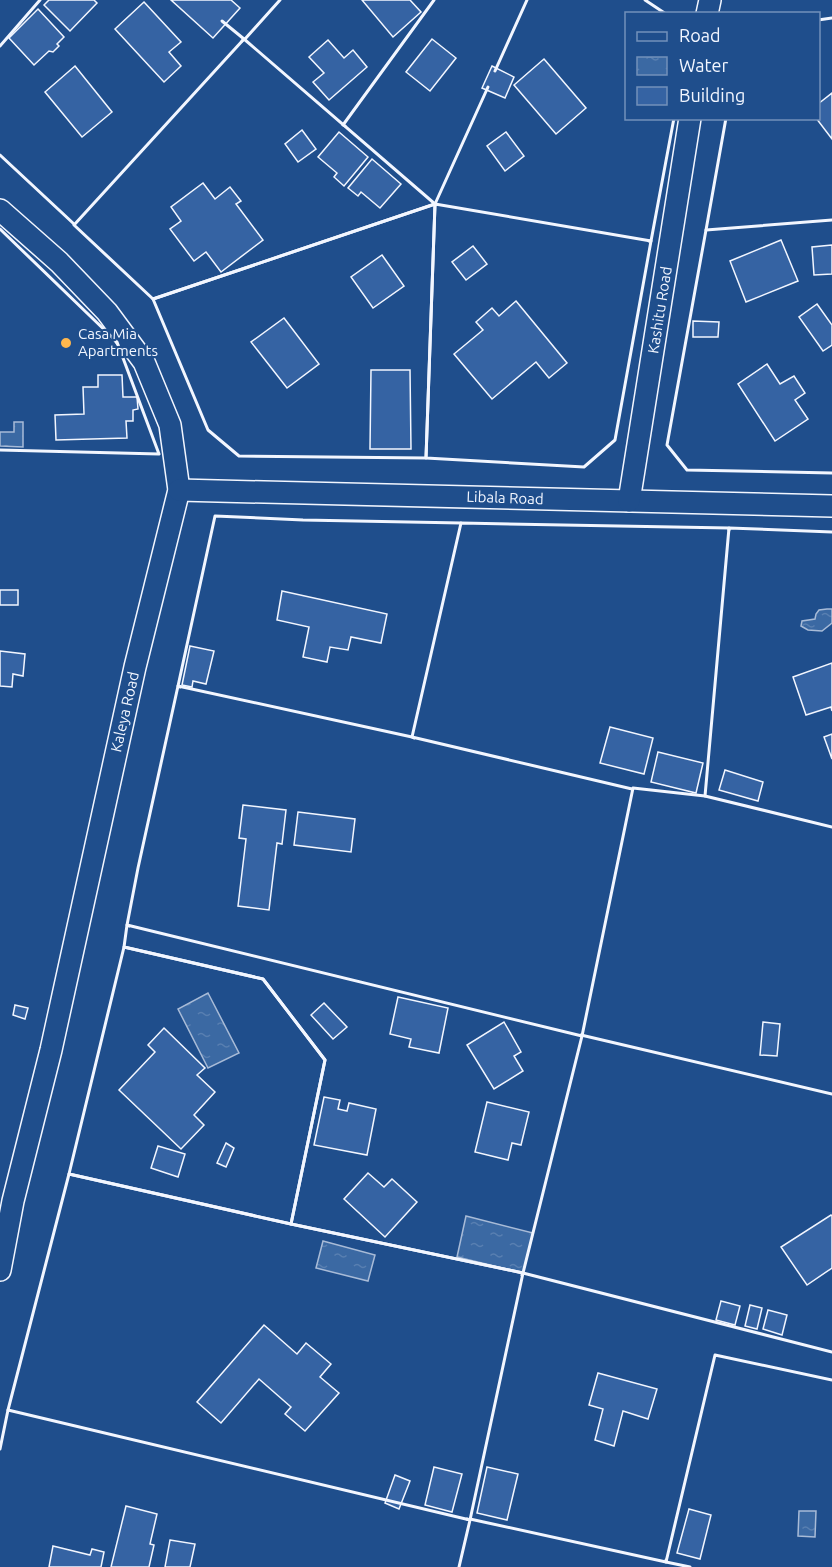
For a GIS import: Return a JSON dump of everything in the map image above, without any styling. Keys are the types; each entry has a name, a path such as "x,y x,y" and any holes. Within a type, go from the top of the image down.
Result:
{"street":[{"name":"Kashitu Road","path":"629,501 690,120"},
{"name":"Kaleya Road","path":"0,210 59,262 107,312 144,362 170,425 179,490 135,667 51,1050 13,1201 0,1270"},
{"name":"Libala Road","path":"179,490 832,506"}],"water":[{"path":"14,422 23,422 23,447 0,446 0,432 14,432"},
{"path":"832,609 832,623 822,631 808,630 801,626 802,621 815,619 819,610"},
{"path":"208,993 239,1053 208,1068 178,1009"},
{"path":"466,1216 533,1233 523,1273 457,1257"},
{"path":"323,1241 375,1255 368,1281 316,1268"},
{"path":"799,1511 816,1511 815,1537 798,1536"}],"building":[{"path":"49,0 94,0 97,3 70,31 44,5"},
{"path":"171,0 231,0 240,8 213,38"},
{"path":"362,0 410,0 421,12 393,37"},
{"path":"144,2 181,42 169,52 181,66 164,82 115,29"},
{"path":"38,9 64,37 53,52 49,51 34,65 9,38"},
{"path":"432,39 456,58 430,91 406,72"},
{"path":"328,40 344,58 353,50 367,67 329,100 313,82 324,73 309,57"},
{"path":"544,59 586,108 556,134 514,85"},
{"path":"75,66 112,112 82,137 45,92"},
{"path":"492,66 514,77 505,98 482,88"},
{"path":"832,93 832,139 818,120 820,120 820,102"},
{"path":"302,130 316,149 298,162 285,144"},
{"path":"339,132 368,157 344,186 334,177 337,173 318,157"},
{"path":"506,132 524,156 505,171 487,146"},
{"path":"372,159 401,184 380,208 361,192 358,196 348,188"},
{"path":"203,183 215,199 230,187 241,201 236,204 263,240 221,272 206,252 194,261 170,229 181,221 171,207"},
{"path":"781,240 798,281 746,302 730,261"},
{"path":"832,245 832,274 814,275 812,247"},
{"path":"473,246 487,264 466,280 452,262"},
{"path":"382,255 404,286 373,308 351,277"},
{"path":"516,301 567,363 549,378 536,362 492,399 454,354 483,330 476,322 492,308 499,316"},
{"path":"817,304 832,325 832,345 823,351 799,317"},
{"path":"284,318 319,364 287,388 251,342"},
{"path":"693,321 719,322 718,337 693,337"},
{"path":"767,364 780,384 794,376 805,393 795,400 808,419 775,441 738,384"},
{"path":"371,370 410,370 411,449 370,449"},
{"path":"98,375 122,375 123,397 137,397 138,409 133,410 133,421 126,421 127,438 56,440 55,415 84,414 83,387 98,387"},
{"path":"0,590 18,590 18,605 0,605"},
{"path":"282,591 387,614 381,643 351,637 348,650 330,647 327,662 303,657 309,627 277,620"},
{"path":"190,646 214,651 206,684 193,681 192,687 182,685"},
{"path":"0,651 25,654 23,676 13,674 12,687 0,686"},
{"path":"832,663 832,711 831,707 806,715 793,677"},
{"path":"610,727 653,738 644,774 600,763"},
{"path":"832,734 832,759 824,737"},
{"path":"658,752 703,763 696,793 651,782"},
{"path":"725,770 763,782 758,801 719,790"},
{"path":"243,805 286,810 282,844 277,843 269,910 238,906 246,839 239,838"},
{"path":"298,812 355,819 351,852 294,845"},
{"path":"398,997 448,1008 439,1053 409,1047 411,1039 390,1034"},
{"path":"324,1003 347,1027 333,1039 311,1015"},
{"path":"15,1005 28,1008 25,1019 13,1015"},
{"path":"504,1022 521,1052 514,1056 523,1071 494,1089 467,1045"},
{"path":"763,1022 780,1024 777,1056 760,1055"},
{"path":"164,1028 205,1068 197,1075 215,1092 194,1115 204,1125 181,1149 119,1090 155,1052 148,1045"},
{"path":"324,1097 340,1100 338,1109 347,1111 349,1103 376,1109 367,1155 314,1145"},
{"path":"487,1102 529,1112 521,1145 512,1143 508,1160 475,1152"},
{"path":"226,1143 234,1148 226,1167 217,1163"},
{"path":"158,1146 185,1154 178,1177 151,1168"},
{"path":"368,1173 384,1187 392,1179 417,1202 385,1237 344,1199"},
{"path":"831,1215 832,1268 807,1285 781,1247"},
{"path":"721,1301 740,1306 735,1325 716,1320"},
{"path":"750,1305 762,1308 757,1329 745,1326"},
{"path":"768,1310 787,1315 782,1335 763,1329"},
{"path":"264,1325 297,1354 306,1343 331,1364 320,1377 339,1393 305,1431 285,1414 291,1407 259,1379 221,1423 197,1402"},
{"path":"598,1373 657,1389 648,1419 623,1411 614,1446 595,1440 603,1409 589,1405"},
{"path":"434,1467 462,1474 452,1512 425,1505"},
{"path":"487,1467 518,1474 507,1520 477,1513"},
{"path":"395,1475 410,1481 399,1509 385,1503"},
{"path":"126,1506 157,1514 150,1544 154,1545 149,1567 111,1567"},
{"path":"689,1509 711,1515 700,1559 677,1553"},
{"path":"170,1540 195,1544 190,1567 165,1567"},
{"path":"53,1546 90,1555 92,1549 104,1552 101,1567 49,1567"}],"wall":[{"path":"0,46 40,0"},
{"path":"245,39 280,0"},
{"path":"345,126 343,125 434,0"},
{"path":"495,71 527,0"},
{"path":"645,0 663,12"},
{"path":"820,20 832,18"},
{"path":"222,21 244,39 242,41"},
{"path":"244,39 435,204 153,299 74,225 244,39"},
{"path":"436,204 488,87"},
{"path":"649,241 651,241 674,120"},
{"path":"706,230 726,120"},
{"path":"0,155 74,224"},
{"path":"435,204 426,458 239,456 208,430 153,299 435,204"},
{"path":"435,204 651,241 615,440 584,467 426,458 435,204"},
{"path":"832,220 706,230 667,445 687,470 832,473"},
{"path":"0,229 117,342 159,454 0,450"},
{"path":"180,687 178,686 215,516 461,523"},
{"path":"414,738 412,737 461,523 729,528 705,796"},
{"path":"729,530 729,528 832,532"},
{"path":"129,926 127,925 138,868 178,686 412,737 632,789"},
{"path":"582,1036 127,925 124,947 263,979 325,1060 291,1224 523,1273 582,1036 633,788 705,796 832,827"},
{"path":"124,947 263,979 325,1060 291,1224 69,1174 124,947"},
{"path":"581,1035 832,1094"},
{"path":"69,1174 523,1273 470,1520 8,1410 69,1174"},
{"path":"522,1275 523,1273 832,1352"},
{"path":"470,1519 666,1562 715,1355 832,1380"},
{"path":"0,1449 9,1410"},
{"path":"459,1567 470,1520 467,1519"},
{"path":"666,1560 666,1562 690,1567"}],"place":[{"name":"Casa Mia Apartments","path":"66,343"}]}
